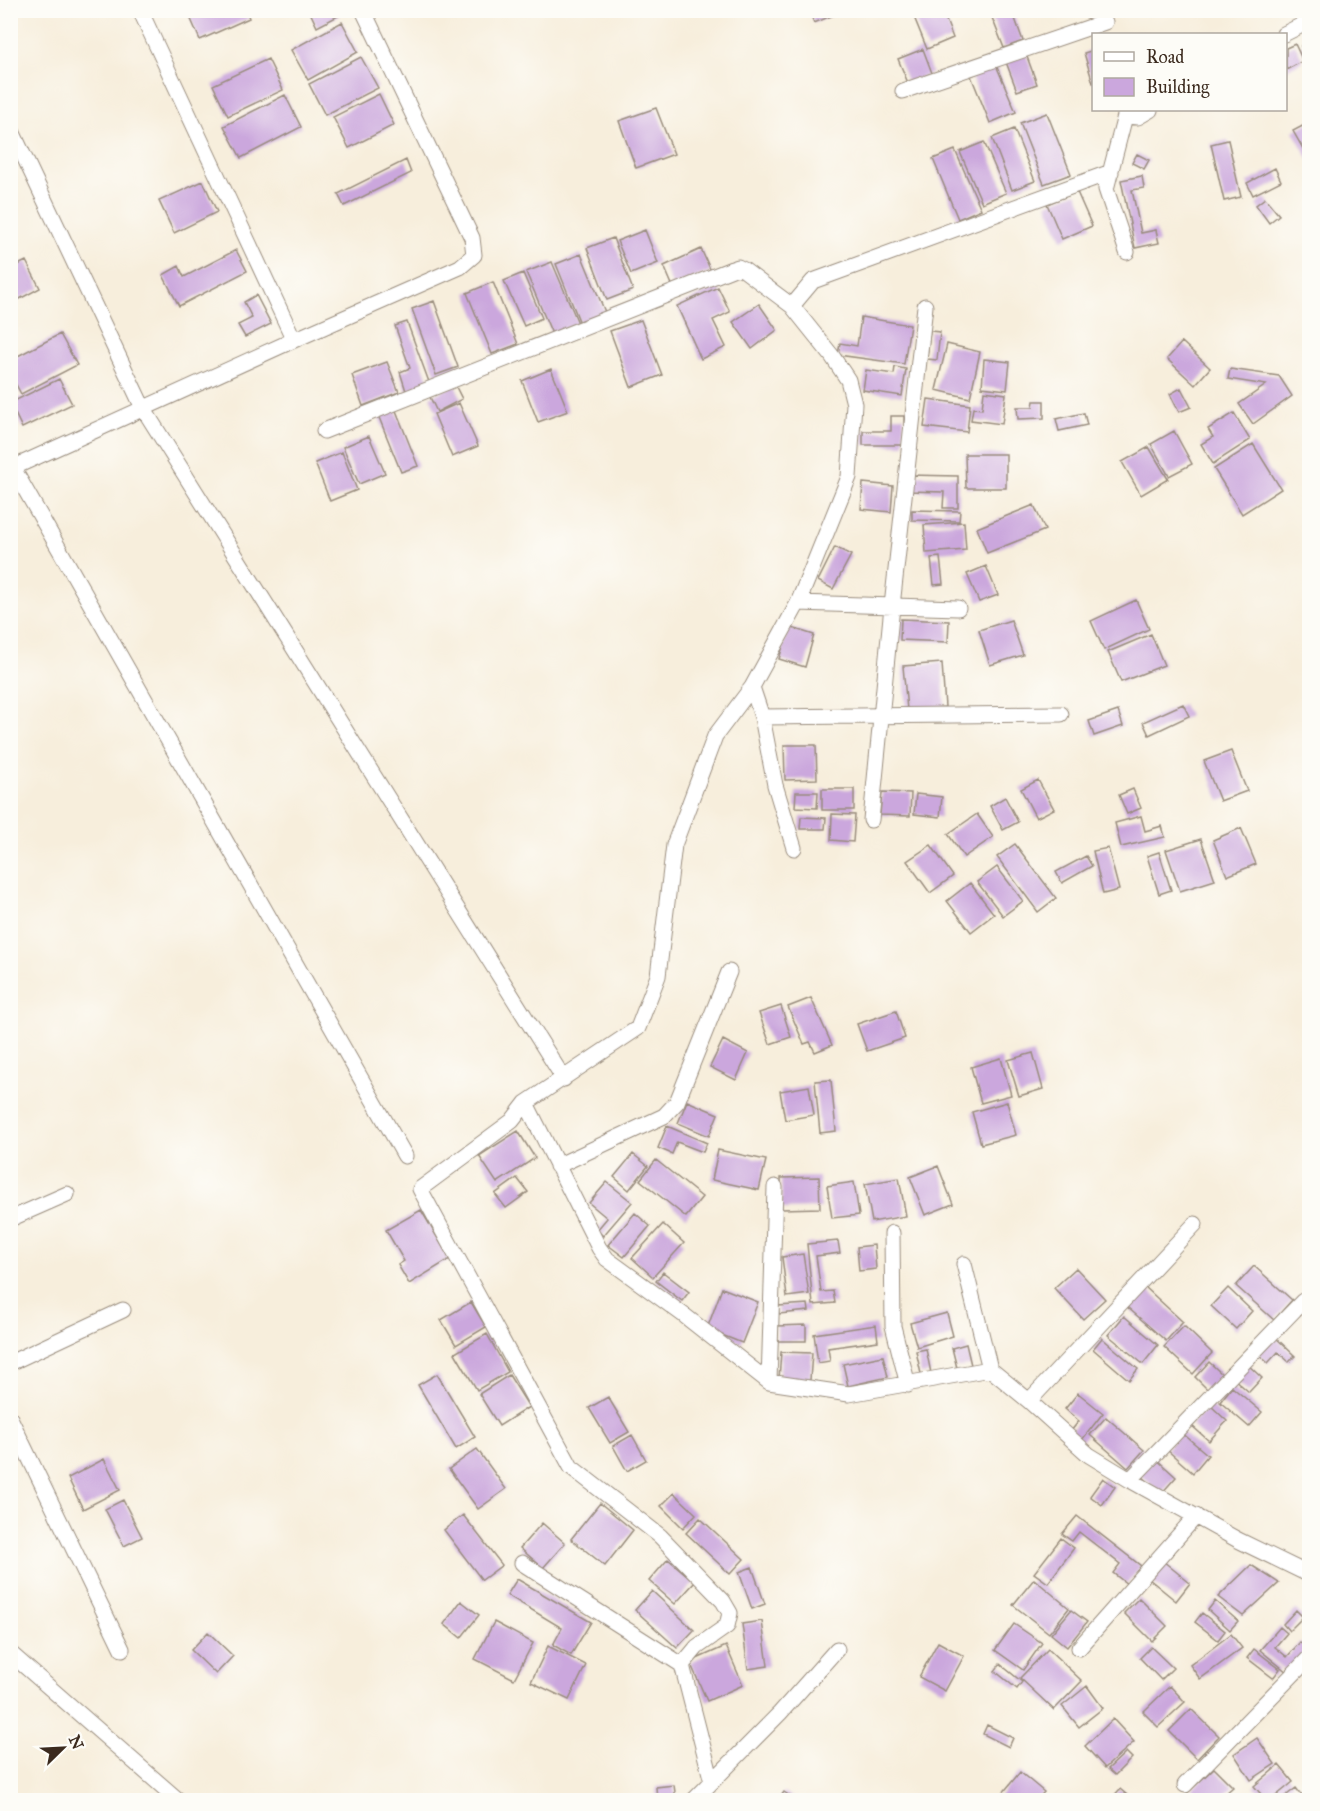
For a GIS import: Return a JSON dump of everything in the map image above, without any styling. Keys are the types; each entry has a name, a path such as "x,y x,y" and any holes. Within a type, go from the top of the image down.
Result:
{"street":[{"path":"140,10 294,340"},
{"path":"363,10 472,238 474,255 460,267 12,469 405,1156"},
{"path":"1286,33 1310,21"},
{"path":"903,91 1104,22"},
{"path":"1127,252 1106,189 1125,113 1138,117 1148,111"},
{"path":"10,127 143,408 564,1079"},
{"path":"792,306 813,281 1112,172"},
{"path":"324,431 738,267 792,306 848,380 854,405 849,477 798,603 752,687 715,736 674,846 658,976 638,1029 526,1103 512,1121 420,1189 571,1467 660,1536 723,1601 730,1613 727,1626 697,1647 682,1665"},
{"path":"871,820 925,306"},
{"path":"798,603 958,608"},
{"path":"752,687 762,717 775,785 794,848"},
{"path":"762,717 1061,714"},
{"path":"557,1166 663,1116 677,1102 729,972"},
{"path":"526,1103 599,1248 607,1259 769,1382 849,1394 990,1369"},
{"path":"769,1382 776,1187"},
{"path":"10,1219 67,1194"},
{"path":"1029,1401 1195,1224"},
{"path":"892,1233 893,1326 908,1385"},
{"path":"963,1264 990,1369 1089,1455 1238,1540 1310,1575"},
{"path":"1130,1480 1303,1301"},
{"path":"10,1363 123,1310"},
{"path":"10,1418 122,1649"},
{"path":"1079,1648 1196,1516"},
{"path":"522,1563 682,1665 712,1782"},
{"path":"694,1800 780,1713 837,1649"},
{"path":"10,1653 178,1800"},
{"path":"1185,1785 1310,1657"}],"building":[{"path":"187,10 246,10 249,18 200,40"},
{"path":"309,10 337,10 340,15 317,27"},
{"path":"809,10 844,10 844,11 814,23"},
{"path":"942,10 953,38 927,49 912,12"},
{"path":"989,10 1012,10 1023,41 1004,48"},
{"path":"342,22 358,52 308,80 291,50"},
{"path":"1310,42 1310,66 1301,46"},
{"path":"1295,44 1303,61 1287,69 1287,48"},
{"path":"923,49 932,73 908,83 898,59"},
{"path":"1092,51 1092,80 1084,53"},
{"path":"1026,54 1037,84 1017,91 1006,62"},
{"path":"361,57 378,88 325,115 309,84"},
{"path":"268,59 283,90 228,116 213,85"},
{"path":"996,65 1016,112 990,123 971,76"},
{"path":"379,94 394,125 349,148 333,117"},
{"path":"285,95 301,127 241,158 224,126"},
{"path":"656,108 674,154 636,168 619,121"},
{"path":"1047,113 1071,174 1044,184 1020,123"},
{"path":"1310,122 1310,161 1293,131"},
{"path":"1014,129 1035,181 1012,190 992,138"},
{"path":"1228,140 1241,197 1224,201 1211,144"},
{"path":"984,142 1006,193 982,203 960,152"},
{"path":"955,150 981,209 958,219 933,159"},
{"path":"1137,154 1149,160 1144,169 1132,163"},
{"path":"406,160 411,173 344,206 338,194"},
{"path":"1275,168 1281,181 1253,195 1247,183"},
{"path":"1142,176 1144,188 1132,190 1141,233 1156,230 1159,243 1135,248 1121,180"},
{"path":"203,181 217,212 174,233 159,201"},
{"path":"1077,192 1092,226 1062,239 1047,204"},
{"path":"1265,198 1279,215 1269,223 1256,205"},
{"path":"645,230 658,263 631,274 617,241"},
{"path":"613,238 633,290 607,300 587,248"},
{"path":"701,249 711,271 673,287 664,266"},
{"path":"236,250 247,271 179,306 163,275 179,266 184,277"},
{"path":"581,254 605,312 580,323 556,264"},
{"path":"26,261 40,288 16,301 10,290 10,269"},
{"path":"552,262 578,323 552,334 526,272"},
{"path":"523,273 542,318 524,326 504,281"},
{"path":"493,282 518,344 492,354 467,293"},
{"path":"718,287 730,312 713,320 726,347 701,359 677,306"},
{"path":"256,295 271,324 245,337 238,325 252,318 244,302"},
{"path":"434,301 458,367 436,375 412,309"},
{"path":"759,304 777,330 752,349 733,322"},
{"path":"861,317 910,325 904,364 838,355 840,343 857,346"},
{"path":"641,320 662,375 631,387 610,331"},
{"path":"407,322 429,382 406,391 400,372 410,368 395,326"},
{"path":"930,331 940,332 937,360 927,359"},
{"path":"60,334 77,365 21,394 10,373 10,360"},
{"path":"1182,342 1210,368 1195,385 1167,359"},
{"path":"947,344 980,352 970,398 936,390"},
{"path":"984,359 1010,362 1007,390 982,387"},
{"path":"387,362 399,392 363,406 352,375"},
{"path":"895,367 906,369 902,396 863,390 866,370 894,374"},
{"path":"551,369 568,411 538,422 522,381"},
{"path":"1230,369 1279,376 1292,396 1253,424 1239,404 1266,385 1228,379"},
{"path":"59,379 72,404 22,428 10,403"},
{"path":"455,385 462,399 437,412 430,397"},
{"path":"1181,388 1191,407 1179,412 1170,394"},
{"path":"984,391 1006,394 1002,424 971,420 973,408 982,409"},
{"path":"928,399 970,405 967,432 924,427"},
{"path":"1034,401 1044,401 1044,418 1018,419 1017,407 1033,407"},
{"path":"459,403 478,446 452,457 434,414"},
{"path":"395,408 418,466 401,472 378,415"},
{"path":"1084,413 1087,425 1059,431 1056,419"},
{"path":"1234,413 1250,440 1213,464 1201,444 1213,437 1208,429"},
{"path":"891,416 904,416 904,445 863,445 863,431 891,431"},
{"path":"1174,431 1192,464 1169,476 1151,444"},
{"path":"369,436 385,473 359,484 343,447"},
{"path":"1253,444 1281,489 1242,514 1214,469"},
{"path":"1149,447 1168,479 1141,495 1122,462"},
{"path":"342,452 357,490 330,501 315,463"},
{"path":"965,454 1006,454 1006,488 966,488"},
{"path":"908,475 958,476 958,508 943,508 944,492 907,491"},
{"path":"863,483 893,486 891,512 861,509"},
{"path":"1034,505 1045,530 987,553 977,528"},
{"path":"912,510 960,511 959,521 912,520"},
{"path":"964,522 966,550 926,553 924,525"},
{"path":"835,547 851,555 833,589 818,581"},
{"path":"940,557 943,584 934,585 931,558"},
{"path":"986,566 998,595 979,602 967,574"},
{"path":"1136,600 1149,629 1104,650 1091,621"},
{"path":"901,619 949,621 948,642 900,640"},
{"path":"1011,620 1023,655 990,665 979,630"},
{"path":"789,627 814,635 805,667 779,659"},
{"path":"1151,634 1164,665 1121,682 1108,652"},
{"path":"942,663 945,707 907,710 903,666"},
{"path":"1183,704 1189,716 1149,735 1143,722"},
{"path":"1118,711 1123,726 1094,736 1089,721"},
{"path":"784,745 816,745 817,779 785,780"},
{"path":"1231,751 1247,791 1220,801 1204,761"},
{"path":"1038,780 1054,809 1036,818 1021,789"},
{"path":"822,789 854,789 854,810 822,810"},
{"path":"1133,789 1141,808 1127,814 1119,795"},
{"path":"796,792 818,792 817,808 795,807"},
{"path":"882,792 911,793 910,816 880,815"},
{"path":"916,794 942,797 940,817 914,814"},
{"path":"1005,797 1018,822 1003,830 990,806"},
{"path":"832,814 855,815 853,842 831,840"},
{"path":"977,814 993,837 964,857 948,834"},
{"path":"1141,816 1145,831 1162,826 1165,837 1121,847 1115,823"},
{"path":"801,817 826,818 825,829 800,829"},
{"path":"1241,828 1256,864 1227,876 1213,840"},
{"path":"1201,839 1215,880 1180,891 1166,850"},
{"path":"1015,844 1056,898 1038,912 997,857"},
{"path":"931,845 953,876 930,893 907,861"},
{"path":"1108,848 1119,890 1103,894 1093,851"},
{"path":"1159,852 1171,890 1159,894 1147,856"},
{"path":"1086,856 1092,866 1062,883 1056,872"},
{"path":"997,867 1023,901 1003,916 977,882"},
{"path":"970,883 994,914 971,932 947,901"},
{"path":"811,998 832,1045 815,1052 810,1042 804,1044 788,1007"},
{"path":"781,1006 791,1037 770,1044 759,1013"},
{"path":"896,1011 905,1038 867,1051 857,1024"},
{"path":"723,1040 748,1053 736,1080 710,1067"},
{"path":"1033,1053 1043,1089 1019,1096 1008,1060"},
{"path":"1001,1058 1011,1095 981,1103 971,1067"},
{"path":"831,1080 836,1131 820,1133 815,1081"},
{"path":"809,1086 814,1115 785,1120 780,1091"},
{"path":"687,1101 718,1114 709,1136 678,1123"},
{"path":"1007,1102 1016,1135 981,1144 972,1112"},
{"path":"667,1126 707,1143 703,1152 677,1142 672,1154 658,1148"},
{"path":"518,1131 535,1158 497,1183 479,1156"},
{"path":"718,1150 766,1160 759,1190 712,1180"},
{"path":"633,1154 648,1166 629,1190 614,1177"},
{"path":"656,1160 702,1197 686,1217 640,1180"},
{"path":"938,1166 953,1204 925,1215 910,1177"},
{"path":"819,1177 820,1208 782,1209 781,1178"},
{"path":"517,1178 528,1192 506,1208 495,1194"},
{"path":"899,1178 906,1216 872,1222 865,1184"},
{"path":"607,1182 632,1202 603,1236 597,1230 607,1218 589,1203"},
{"path":"854,1182 859,1215 832,1218 827,1186"},
{"path":"421,1210 450,1259 409,1284 398,1265 404,1261 386,1230"},
{"path":"635,1213 650,1226 624,1257 608,1245"},
{"path":"663,1224 684,1243 653,1277 632,1258"},
{"path":"838,1241 840,1253 816,1256 821,1292 833,1291 835,1303 813,1305 807,1244"},
{"path":"874,1245 876,1269 859,1271 857,1247"},
{"path":"803,1254 809,1294 787,1297 782,1257"},
{"path":"1254,1266 1292,1300 1274,1320 1236,1286"},
{"path":"1076,1268 1105,1299 1083,1319 1054,1288"},
{"path":"663,1272 689,1292 682,1301 656,1281"},
{"path":"1145,1287 1183,1322 1166,1341 1127,1307"},
{"path":"722,1288 758,1302 742,1343 707,1329"},
{"path":"1228,1288 1252,1311 1236,1329 1211,1306"},
{"path":"471,1302 486,1327 456,1345 441,1320"},
{"path":"808,1304 809,1311 779,1314 778,1306"},
{"path":"947,1313 953,1336 917,1347 910,1323"},
{"path":"1124,1316 1158,1345 1143,1364 1108,1335"},
{"path":"806,1325 806,1341 777,1341 777,1326"},
{"path":"876,1325 878,1341 828,1348 830,1361 818,1363 814,1334"},
{"path":"1184,1326 1212,1353 1193,1374 1164,1347"},
{"path":"487,1334 508,1372 477,1390 455,1353"},
{"path":"1273,1335 1295,1356 1289,1362 1278,1352 1268,1363 1257,1353"},
{"path":"1102,1338 1138,1369 1129,1380 1093,1349"},
{"path":"966,1344 971,1365 957,1368 952,1348"},
{"path":"926,1349 931,1373 921,1374 916,1351"},
{"path":"781,1352 812,1353 810,1380 779,1379"},
{"path":"883,1356 888,1377 848,1386 843,1364"},
{"path":"1209,1362 1222,1374 1208,1390 1195,1377"},
{"path":"1246,1363 1262,1378 1249,1392 1233,1378"},
{"path":"437,1374 475,1437 456,1449 418,1385"},
{"path":"509,1375 529,1407 499,1426 479,1394"},
{"path":"1232,1387 1262,1412 1249,1427 1220,1402"},
{"path":"1078,1393 1103,1413 1082,1440 1071,1431 1079,1421 1065,1409"},
{"path":"608,1397 629,1432 610,1443 589,1408"},
{"path":"1210,1405 1227,1421 1209,1441 1191,1425"},
{"path":"1106,1417 1144,1450 1128,1468 1090,1435"},
{"path":"1181,1432 1208,1455 1193,1473 1166,1449"},
{"path":"632,1435 646,1460 627,1471 613,1446"},
{"path":"477,1449 506,1489 478,1509 449,1469"},
{"path":"1155,1458 1176,1477 1161,1494 1140,1474"},
{"path":"104,1459 120,1490 83,1509 68,1478"},
{"path":"1103,1478 1115,1487 1102,1505 1090,1496"},
{"path":"674,1493 696,1514 683,1528 661,1506"},
{"path":"123,1500 142,1537 124,1546 105,1509"},
{"path":"600,1503 633,1530 605,1566 571,1539"},
{"path":"463,1515 502,1565 482,1580 444,1530"},
{"path":"1077,1516 1141,1566 1127,1584 1113,1573 1120,1564 1079,1532 1072,1541 1062,1534"},
{"path":"700,1518 744,1559 730,1574 686,1533"},
{"path":"542,1523 565,1543 543,1568 520,1548"},
{"path":"1061,1538 1074,1548 1048,1583 1034,1573"},
{"path":"668,1559 695,1582 675,1604 649,1581"},
{"path":"1163,1561 1190,1583 1176,1601 1149,1579"},
{"path":"1251,1565 1279,1583 1243,1616 1218,1597"},
{"path":"752,1567 765,1604 752,1609 739,1572"},
{"path":"517,1579 591,1622 571,1655 553,1645 562,1628 507,1595"},
{"path":"1034,1579 1069,1608 1049,1633 1013,1605"},
{"path":"652,1591 694,1630 677,1648 635,1610"},
{"path":"1139,1598 1167,1626 1152,1641 1124,1613"},
{"path":"461,1601 479,1615 461,1638 444,1624"},
{"path":"1215,1601 1238,1621 1230,1630 1208,1610"},
{"path":"1071,1610 1087,1622 1067,1647 1051,1634"},
{"path":"1296,1610 1303,1617 1289,1631 1283,1624"},
{"path":"1202,1613 1225,1631 1218,1640 1195,1622"},
{"path":"762,1621 768,1666 748,1669 742,1624"},
{"path":"494,1622 533,1643 514,1679 475,1659"},
{"path":"1014,1624 1042,1643 1023,1670 995,1650"},
{"path":"1280,1627 1287,1633 1275,1647 1287,1657 1300,1642 1307,1649 1287,1672 1260,1650"},
{"path":"208,1632 233,1656 216,1674 191,1650"},
{"path":"1231,1634 1242,1648 1200,1679 1190,1665"},
{"path":"938,1642 964,1656 945,1691 919,1677"},
{"path":"548,1646 586,1665 569,1700 531,1682"},
{"path":"726,1646 743,1685 707,1701 690,1662"},
{"path":"1151,1647 1173,1668 1161,1680 1140,1658"},
{"path":"1048,1649 1082,1681 1054,1710 1020,1678"},
{"path":"1254,1649 1280,1669 1273,1678 1247,1658"},
{"path":"1000,1664 1022,1682 1017,1689 995,1671"},
{"path":"1087,1686 1103,1708 1079,1727 1062,1706"},
{"path":"1170,1686 1185,1702 1158,1727 1143,1712"},
{"path":"1191,1709 1219,1736 1197,1759 1169,1731"},
{"path":"1113,1719 1134,1742 1105,1768 1085,1746"},
{"path":"987,1725 1013,1738 1009,1747 983,1734"},
{"path":"1257,1738 1275,1764 1251,1780 1234,1754"},
{"path":"1126,1752 1132,1758 1115,1775 1108,1769"},
{"path":"1279,1765 1293,1782 1271,1800 1266,1800 1254,1786"},
{"path":"1214,1768 1233,1787 1218,1800 1180,1800"},
{"path":"1020,1772 1044,1792 1037,1800 997,1800"},
{"path":"674,1785 676,1800 657,1800 656,1787"},
{"path":"1296,1788 1305,1800 1284,1800 1283,1798"},
{"path":"1120,1789 1133,1800 1110,1800"},
{"path":"784,1792 796,1800 778,1800"}]}
